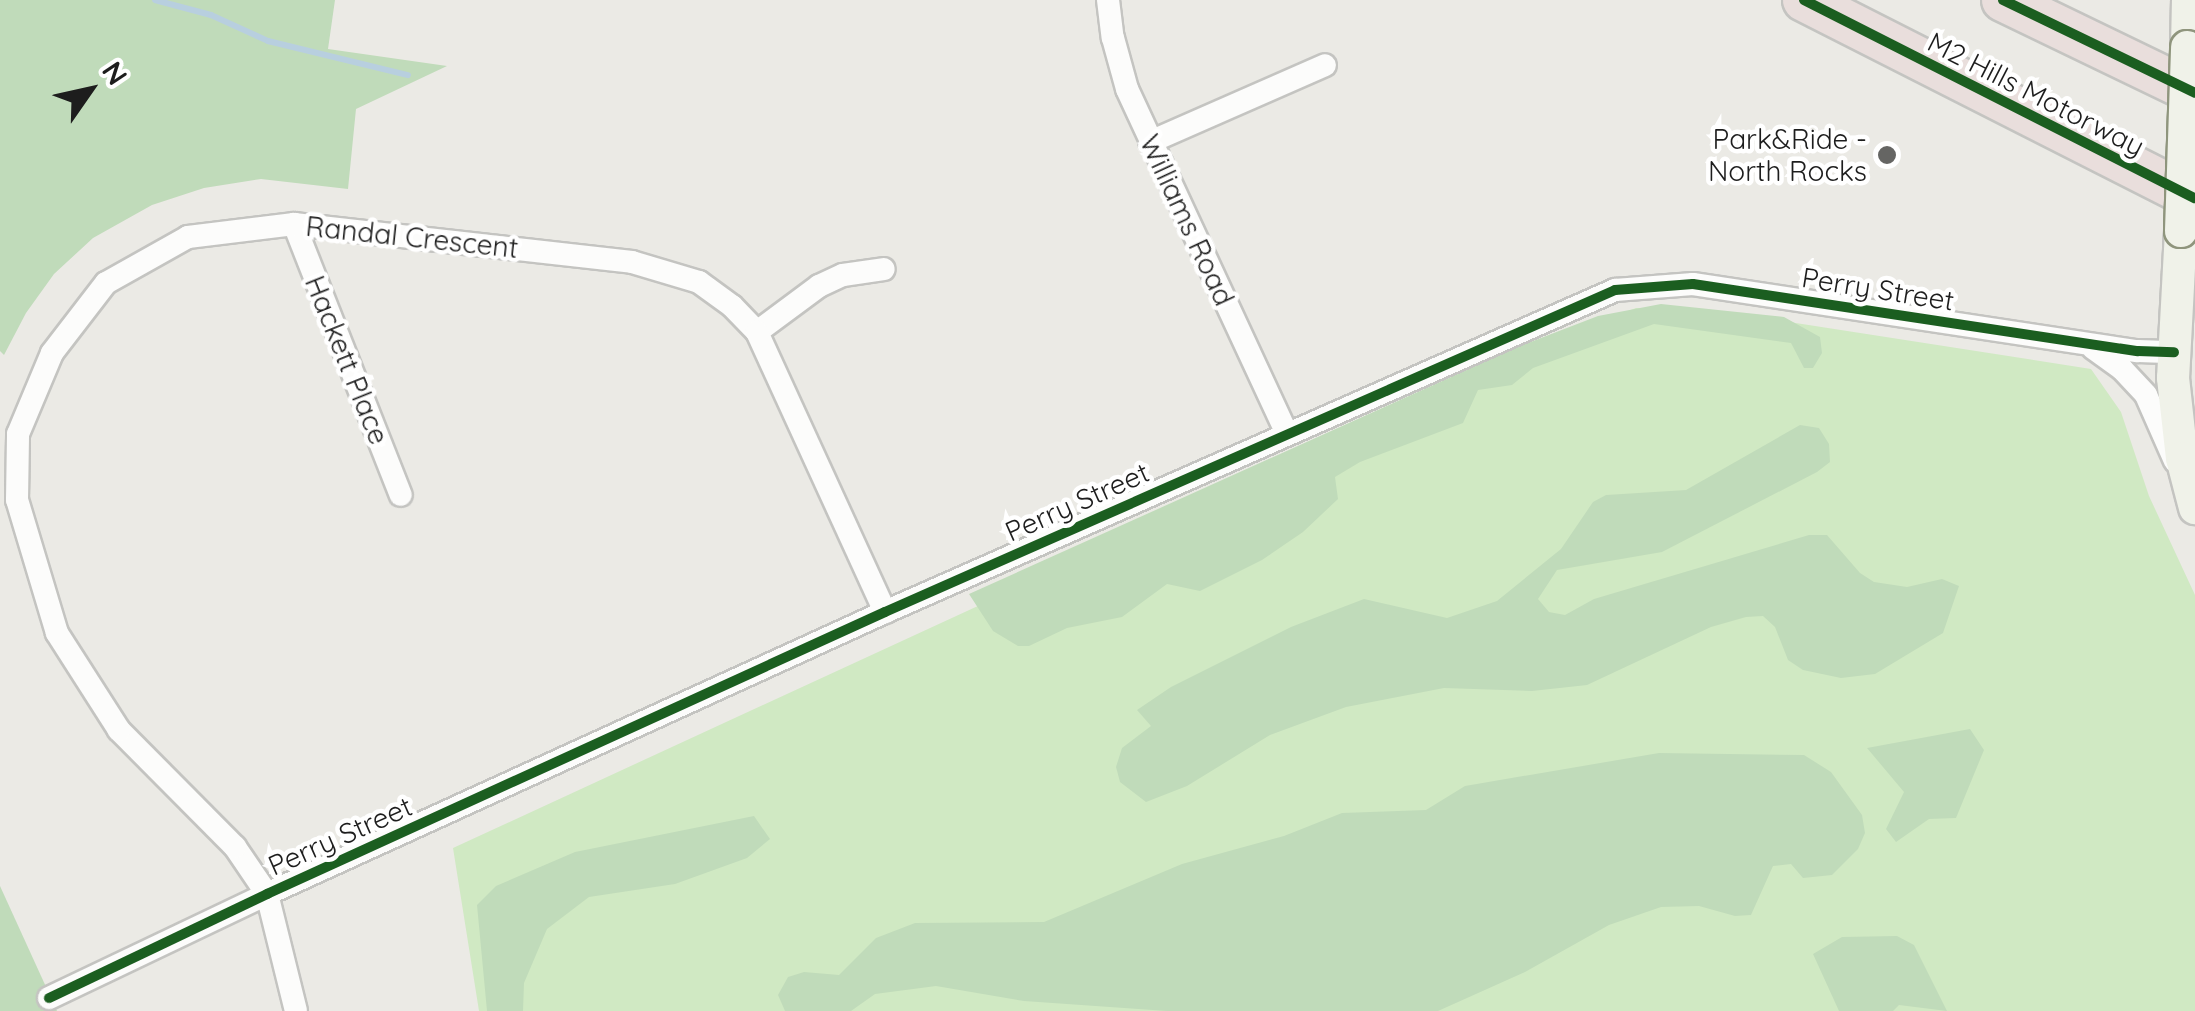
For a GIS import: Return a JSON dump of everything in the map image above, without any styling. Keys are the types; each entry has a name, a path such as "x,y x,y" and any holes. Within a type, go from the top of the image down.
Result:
{"highway":[{"name":"M2 Hills Motorway","path":"1804,0 2188,215"},
{"path":"2003,0 2195,93"}],"main road":[{"path":"2188,0 2188,215 2174,352 2176,422 2194,506"}],"street":[{"name":"Williams Road","path":"1108,0 1112,38 1127,89 1286,432"},
{"path":"1150,142 1324,65"},
{"name":"Randal Crescent","path":"296,1011 266,894 235,847 119,730 57,633 16,500 18,434 52,353 106,283 188,236 294,224 632,262 699,282 732,306 757,332 885,612"},
{"name":"Hackett Place","path":"294,224 401,495"},
{"path":"757,332 820,286 843,275 884,269"},
{"name":"Perry Street","path":"49,998 266,894 885,612 1579,302 1640,285 1693,284 2086,344 2174,352"},
{"name":"Perry Street","path":"2086,344 2122,369 2146,395 2194,506"}],"green space":[{"path":"0,0 335,0 328,49 447,66 356,109 348,189 261,179 204,188 152,205 93,238 54,274 26,313 4,355 0,351"},
{"path":"1661,304 1784,317 1820,337 1822,353 1813,368 1804,368 1791,343 1654,324 1533,368 1512,385 1478,390 1463,423 1360,462 1335,477 1338,499 1303,532 1262,560 1200,591 1167,584 1122,617 1067,628 1029,646 1018,646 993,631 969,594 1520,346 1598,316"},
{"path":"1636,308 1706,309 2091,369 2121,412 2149,496 2195,595 2195,1011 479,1011 453,848 1563,336"},
{"path":"1800,425 1819,428 1829,444 1830,462 1817,472 1662,552 1557,570 1538,599 1549,612 1565,615 1594,599 1809,535 1827,535 1860,573 1874,582 1907,587 1942,579 1959,586 1943,633 1875,674 1841,678 1803,670 1788,660 1775,627 1763,616 1746,617 1711,627 1587,685 1532,691 1444,688 1346,707 1270,735 1187,786 1146,802 1120,782 1116,767 1122,748 1151,726 1137,710 1171,687 1291,627 1364,599 1447,618 1497,601 1561,549 1593,502 1606,495 1686,490"},
{"path":"1970,729 1984,750 1956,818 1929,819 1896,842 1886,829 1904,792 1867,748"},
{"path":"1659,753 1804,755 1831,772 1862,815 1865,833 1858,849 1832,875 1803,878 1791,864 1773,866 1751,915 1735,916 1699,906 1661,907 1609,925 1525,972 1438,1011 1167,1011 1024,1001 936,986 875,994 851,1011 785,1011 778,995 788,977 804,972 839,975 876,938 915,923 1044,922 1182,864 1284,836 1342,813 1426,810 1465,786"},
{"path":"754,816 770,839 747,858 675,884 589,897 547,929 524,983 523,1011 487,1011 477,905 496,886 575,852"},
{"path":"0,886 57,1011 0,1011"},
{"path":"1897,936 1914,945 1947,1011 1899,1005 1893,1011 1839,1011 1813,954 1842,937"}],"waterway":[{"path":"155,0 211,15 268,41 408,75"}],"cycle path":[{"path":"1804,0 2195,198"},
{"path":"2003,0 2195,93"},
{"path":"49,998 267,894 885,612 1615,290 1693,284 2138,351 2174,352"}],"place":[{"name":"Park&Ride - North Rocks","path":"1887,155"}]}
